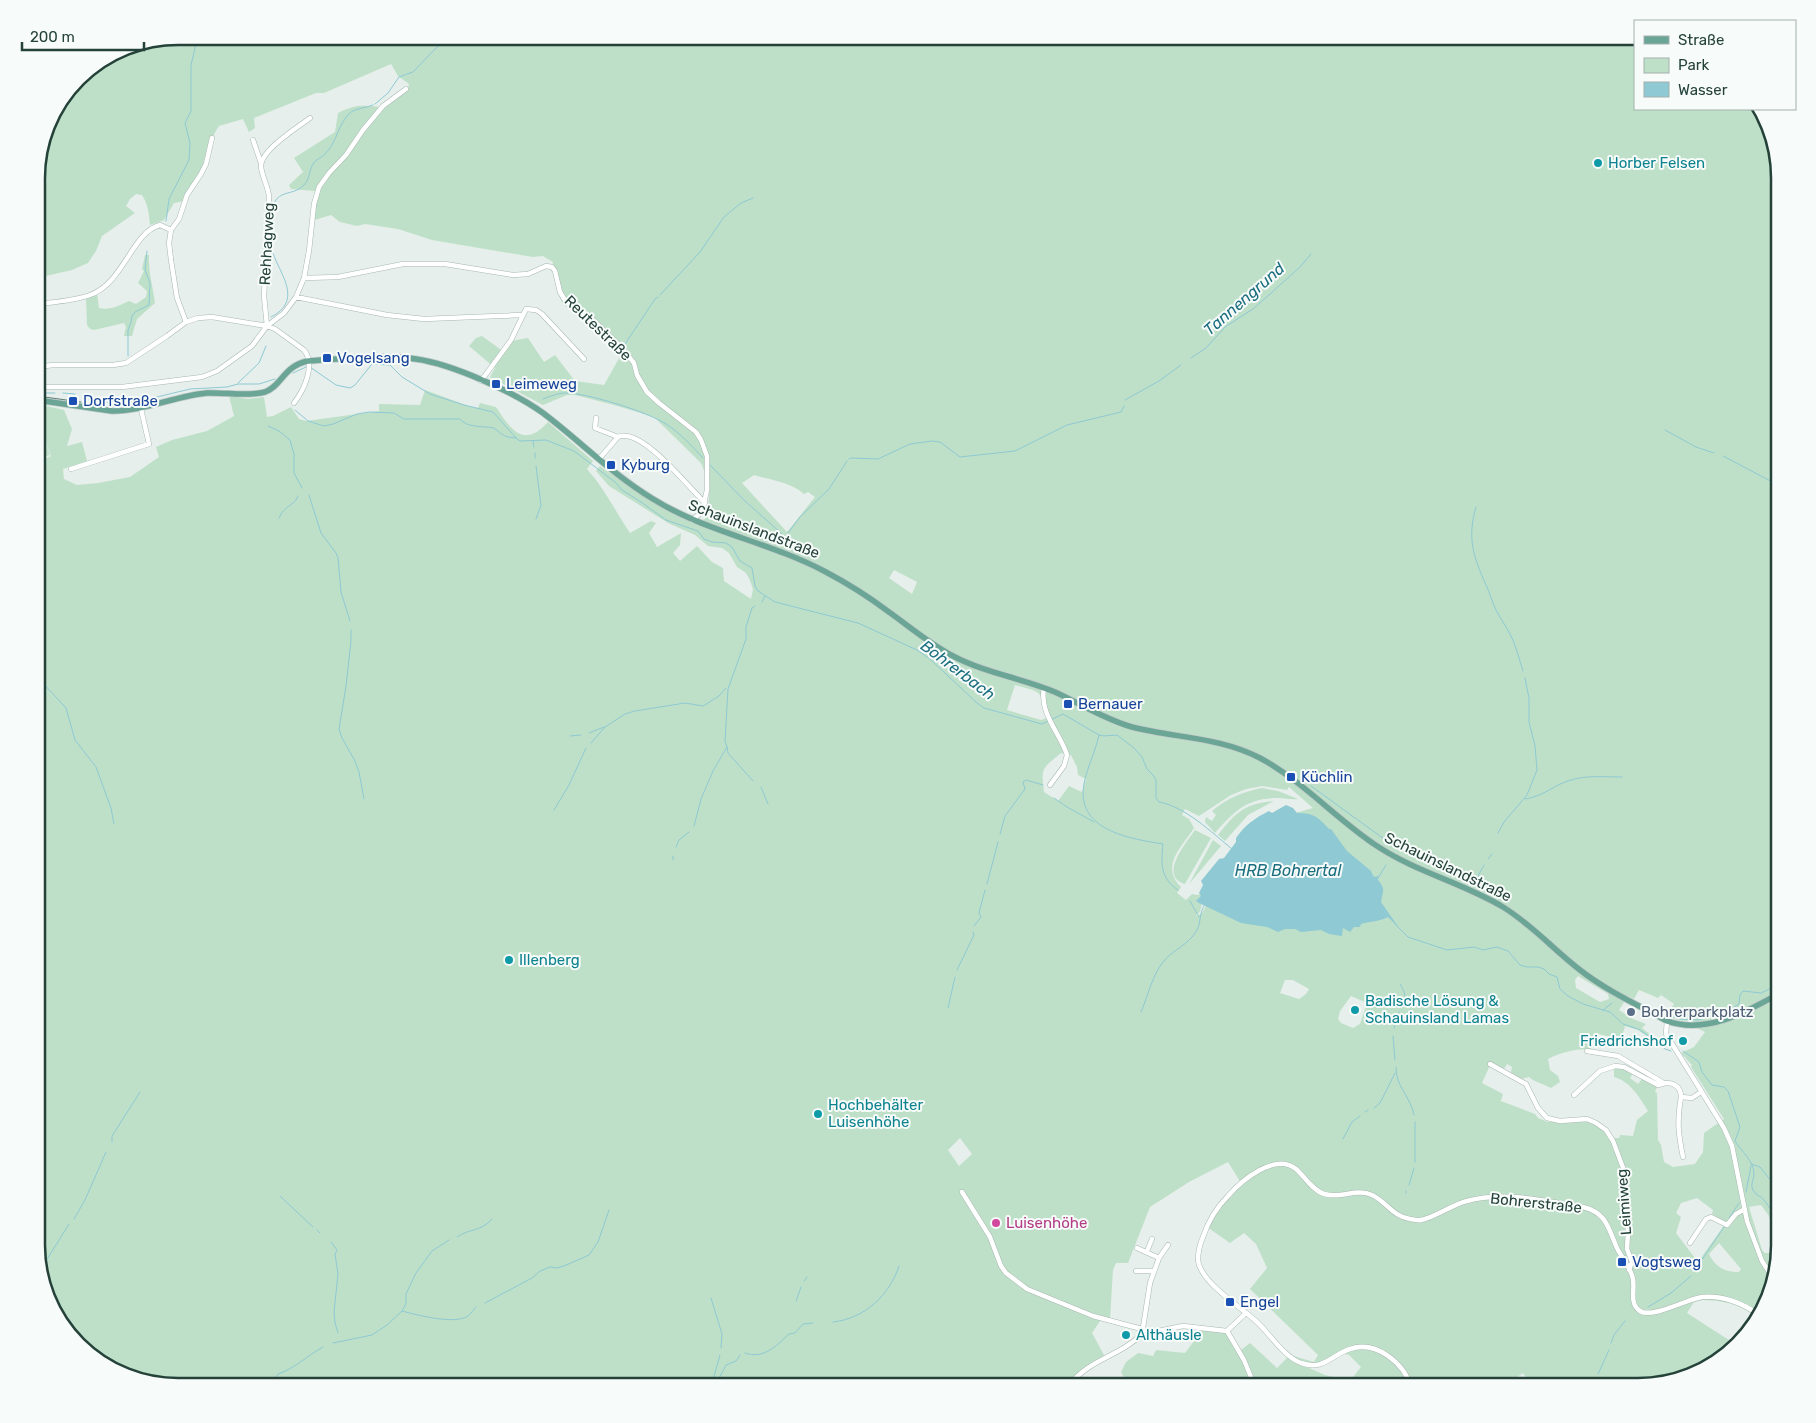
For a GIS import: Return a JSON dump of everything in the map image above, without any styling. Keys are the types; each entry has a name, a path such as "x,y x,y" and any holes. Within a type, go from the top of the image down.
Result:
{"main road":[{"name":"Schauinslandstraße","path":"45,401 112,411 140,409 206,393 264,392 274,386 290,368 301,362 386,357 418,359 446,366 528,402 599,460 654,500 692,520 812,564 849,585 954,657 985,670 1044,688 1113,721 1155,732 1220,743 1259,758 1291,778 1377,846 1498,904 1517,916 1582,972 1611,991 1667,1021 1692,1026 1721,1022 1771,998"}],"street":[{"path":"45,387 122,387 202,377 218,371 252,346 267,326 284,312 296,297 304,278 314,204 319,187 383,106 406,89"},
{"path":"261,163 278,142 310,118"},
{"path":"186,322 177,298 169,243 171,230 179,219 187,195 206,164 212,138"},
{"name":"Rehhagweg","path":"253,140 266,180 269,196 264,296 267,326"},
{"path":"45,303 91,295 103,288 114,278 148,231 160,225 171,230"},
{"name":"Reutestraße","path":"304,278 338,277 403,264 445,264 513,275 528,274 546,266 552,267 555,270 560,292 566,302 578,312 587,314 620,346 634,363 637,375 648,392 696,432 707,456 705,503"},
{"path":"296,297 387,315 414,318 475,318 522,315"},
{"path":"481,381 511,340 526,309 536,310 542,314 584,359"},
{"path":"45,366 113,365 126,362 186,322 212,316 267,326 275,329 304,350 307,354 309,373 302,393 294,403"},
{"path":"71,469 150,444 140,409"},
{"path":"596,418 595,428 618,437 627,436 654,451 668,462 705,503 702,512 692,520"},
{"path":"599,460 618,437"},
{"path":"1044,688 1043,696 1048,717 1065,749 1067,759 1050,785"},
{"path":"1667,1021 1666,1034 1701,1092 1720,1119 1732,1146 1747,1220 1762,1261 1768,1270"},
{"path":"1587,1050 1618,1056 1648,1072 1662,1082 1662,1084"},
{"name":"Leimiweg","path":"1490,1064 1526,1084 1538,1108 1547,1118 1560,1121 1592,1120 1606,1130 1613,1141 1625,1173 1627,1249 1632,1262 1629,1270"},
{"path":"1574,1095 1600,1071 1615,1066 1624,1067 1658,1085 1669,1082 1674,1084 1682,1093 1678,1126 1683,1157"},
{"path":"1681,1097 1692,1098 1701,1092"},
{"name":"Bohrerstraße","path":"1246,1312 1206,1277 1198,1261 1199,1253 1206,1228 1216,1210 1234,1189 1262,1169 1271,1165 1294,1167 1316,1190 1323,1194 1337,1196 1365,1193 1380,1200 1396,1215 1421,1220 1466,1201 1481,1198 1522,1198 1593,1209 1607,1223 1617,1248 1629,1270 1632,1277 1634,1303 1641,1312 1656,1312 1690,1300 1710,1297 1734,1301 1753,1311"},
{"path":"962,1192 990,1237 1001,1266 1017,1282 1038,1295 1094,1316 1153,1332 1183,1326 1227,1332 1244,1360 1251,1378"},
{"path":"1690,1243 1706,1219 1711,1217 1727,1225 1736,1214 1745,1209"},
{"path":"1147,1251 1152,1239"},
{"path":"1077,1378 1086,1368 1138,1338 1143,1329 1154,1271 1159,1258 1168,1245"},
{"path":"1137,1248 1159,1258"},
{"path":"1136,1271 1154,1271"},
{"path":"1227,1332 1246,1312 1288,1355 1299,1362 1308,1365 1318,1364 1333,1359 1350,1348 1362,1347 1376,1350 1388,1356 1396,1362 1409,1378"}],"green space":[{"path":"170,45 1634,45 1634,110 1752,110 1764,135 1771,170 1771,1224 1769,1216 1761,1205 1749,1207 1762,1250 1765,1253 1771,1253 1768,1260 1770,1262 1764,1288 1753,1311 1751,1314 1743,1308 1717,1301 1703,1300 1694,1302 1687,1313 1730,1341 1712,1356 1697,1364 1681,1371 1655,1377 1526,1378 1523,1373 1516,1378 1352,1378 1361,1367 1349,1355 1342,1353 1324,1363 1307,1367 1338,1378 1124,1378 1121,1372 1126,1362 1138,1353 1153,1356 1156,1350 1185,1353 1194,1341 1192,1328 1226,1333 1241,1350 1250,1343 1277,1368 1290,1355 1314,1362 1318,1355 1250,1289 1267,1268 1256,1244 1244,1233 1230,1243 1207,1227 1210,1220 1241,1183 1228,1162 1189,1182 1150,1207 1128,1263 1116,1263 1113,1270 1110,1319 1102,1318 1092,1333 1104,1355 1078,1378 170,1378 127,1368 104,1356 78,1333 63,1311 55,1296 45,1253 45,459 51,456 45,441 45,406 64,410 72,429 67,446 82,442 87,461 63,469 64,479 77,485 130,477 159,457 156,447 172,440 207,431 234,416 229,396 248,399 264,397 267,417 291,407 299,419 306,421 379,411 379,404 420,405 425,390 471,407 478,408 480,403 496,407 513,429 525,435 532,434 548,422 593,461 587,469 630,533 651,521 656,523 649,533 657,547 681,533 680,545 673,553 680,561 697,546 712,562 723,568 724,581 751,599 753,589 746,573 737,567 729,553 722,548 708,546 695,535 668,523 609,486 596,471 600,466 641,495 694,523 705,519 708,509 710,485 701,463 654,417 575,395 567,395 543,405 490,377 495,368 469,346 476,338 482,336 504,352 511,341 528,338 544,362 555,355 575,381 604,385 622,353 589,321 577,315 563,304 558,294 552,267 553,262 543,256 533,257 432,240 398,229 365,224 357,226 340,222 331,215 311,221 315,191 291,189 289,185 303,172 294,158 335,132 338,113 361,106 385,108 408,89 409,84 398,76 391,64 324,93 316,93 254,118 255,128 249,132 243,119 219,126 212,140 203,168 188,191 184,201 174,203 164,220 150,225 146,202 142,195 136,194 126,206 135,213 102,236 96,251 88,263 72,270 45,276 45,170 55,127 67,104 78,90 104,67 127,55","holes":["754,475 787,484 804,494 808,492 815,497 787,532 742,483","894,570 917,582 912,594 889,578","1015,685 1031,689 1039,694 1047,718 1041,720 1007,710","1061,753 1071,755 1077,767 1078,775 1086,779 1082,792 1069,786 1058,801 1044,792 1043,773 1046,766","1262,786 1287,790 1289,787 1313,808 1295,813 1208,902 1202,913 1197,916 1200,912 1202,894 1192,894 1186,900 1177,893 1181,887 1172,872 1172,864 1175,857 1194,828 1189,819 1182,815 1185,809 1199,816 1231,795 1246,789","1578,976 1608,994 1609,999 1600,1002 1576,988 1575,980","1285,980 1293,980 1309,989 1299,999 1280,993","1639,990 1658,998 1661,995 1674,1004 1666,1016 1678,1020 1696,1022 1697,1028 1705,1032 1694,1047 1681,1053 1692,1065 1691,1067 1724,1119 1704,1133 1703,1152 1695,1164 1673,1167 1664,1162 1661,1145 1658,1140 1657,1093 1655,1092 1657,1087 1642,1079 1638,1084 1630,1078 1633,1073 1623,1068 1614,1068 1614,1077 1630,1086 1648,1111 1637,1120 1633,1136 1620,1135 1619,1138 1610,1138 1597,1125 1582,1120 1548,1122 1538,1118 1535,1114 1501,1101 1503,1094 1482,1083 1491,1063 1504,1069 1507,1064 1512,1067 1511,1072 1521,1079 1529,1077 1551,1088 1560,1082 1558,1076 1550,1070 1548,1059 1569,1051 1591,1049 1595,1033 1621,1040 1625,1026 1638,1030 1660,1045 1662,1044 1642,1028 1646,1024 1633,1019 1619,1010 1628,996 1634,999","1351,996 1367,1003 1360,1024 1353,1028 1341,1023 1338,1019 1340,1011","960,1138 972,1154 959,1166 948,1150","1697,1198 1713,1210 1712,1214 1724,1222 1723,1227 1698,1262 1676,1233 1681,1217 1676,1213 1681,1203","1719,1243 1741,1269 1739,1272 1721,1268 1709,1254"]},
{"path":"145,255 149,255 155,303 137,319 132,336 124,336 126,327 124,323 94,330 90,329 87,325 86,299 97,293 99,308 107,309 129,301 136,304 146,297 147,291 138,283 144,271 142,269"},
{"path":"45,441 50,455 45,457"},
{"path":"1262,788 1278,791 1298,799 1278,798 1249,803 1228,818 1215,833 1205,822 1206,817 1212,821 1216,815 1212,811 1223,802"},
{"path":"1274,801 1248,815 1225,841 1218,835 1242,810 1255,804"},
{"path":"1195,830 1211,838 1185,884 1177,880 1174,874 1174,867 1176,859"},
{"path":"1213,840 1221,846 1189,884"}],"water":[{"name":"HRB Bohrertal","path":"1286,805 1293,808 1297,813 1312,815 1319,819 1331,829 1347,851 1371,871 1373,876 1379,875 1377,879 1382,885 1383,890 1381,902 1399,928 1388,917 1361,924 1360,927 1354,927 1350,932 1343,928 1342,936 1329,934 1321,930 1301,932 1295,929 1285,929 1278,932 1267,927 1241,923 1196,901 1201,896 1199,893 1203,885 1201,881 1219,859 1224,858 1243,829 1269,811 1272,813"}],"waterway":[{"path":"166,221 169,199 189,160 190,143 185,123 191,111 191,65 196,45"},
{"path":"375,104 388,93 399,77 413,72 440,45"},
{"path":"271,317 281,310 288,294 271,246 271,216 276,200 280,196 299,189 304,185 313,164 329,149 343,122 351,112 373,105"},
{"path":"660,295 700,252 724,217 741,203 753,198"},
{"path":"128,356 128,330 132,316 135,312 149,305 150,283 145,270 147,251"},
{"name":"Tannengrund","path":"1191,358 1206,348 1225,327 1253,309 1300,267 1311,254"},
{"path":"625,344 658,297"},
{"path":"238,383 259,363 266,346"},
{"name":"Bohrerbach","path":"310,367 336,385 350,388 355,385 372,364 390,365 402,377 430,394 493,412 520,441 546,440 574,451 615,482 622,490 666,520 698,531 704,539 712,542 726,543 732,547 740,561 752,568 755,586 758,591 775,602 858,623 917,650 930,659 984,708 1042,724 1063,714 1099,735 1117,735 1142,757 1147,769 1156,780 1156,798 1159,802 1179,809 1207,828 1232,849"},
{"name":"Tannengrund","path":"1125,400 1159,381 1181,365"},
{"name":"Bohrerbach","path":"293,373 306,367"},
{"path":"84,394 102,402 122,403 190,389 227,387 238,384 259,384 275,379"},
{"path":"45,393 55,393"},
{"path":"63,393 75,394"},
{"name":"Tannengrund","path":"543,399 566,393 576,394 632,409 657,419 671,428 686,440 703,458"},
{"name":"Tannengrund","path":"849,459 878,459 910,444 932,441 940,442 960,457 1015,451 1067,425 1121,412 1124,406"},
{"path":"295,410 308,421 324,426 357,414 369,412 394,413 404,419 460,419 467,424 494,428 503,435 516,438"},
{"path":"268,426 279,431 290,440 294,454 294,473 302,488"},
{"path":"1665,430 1696,447 1714,453"},
{"name":"Bohrerbach","path":"533,441 534,447"},
{"path":"535,453 535,458"},
{"path":"1723,456 1771,481"},
{"name":"Tannengrund","path":"788,533 800,517 829,489 847,461"},
{"name":"Tannengrund","path":"710,465 745,501 782,534"},
{"path":"536,466 541,505 536,519"},
{"path":"309,495 321,533 338,558 341,592 350,621"},
{"path":"279,518 298,496"},
{"path":"1476,507 1472,528 1475,556 1495,607 1514,643 1523,671"},
{"name":"Bohrerbach","path":"762,602 765,596"},
{"path":"694,826 701,799 713,771 727,747 725,741 728,689 746,639 746,627 752,608 755,606"},
{"path":"351,630 346,686 339,729 359,772 364,799"},
{"path":"1498,833 1504,822 1527,795 1537,770 1535,746 1529,722 1529,698 1525,678"},
{"path":"45,685 66,708 75,740 96,767 111,808 114,824"},
{"path":"591,743 605,727 625,714 685,703 703,706 719,696 726,688"},
{"path":"589,733 604,727"},
{"path":"570,736 581,735"},
{"path":"1099,735 1084,785 1085,806 1100,825 1111,831 1124,836 1163,844 1163,870 1168,881 1178,890"},
{"path":"727,747 728,753 753,781"},
{"path":"554,810 569,785 586,748"},
{"path":"1525,799 1532,798 1577,778 1622,777"},
{"path":"1301,779 1305,782"},
{"path":"1000,834 1005,816 1025,789 1023,782 1026,780 1043,785"},
{"path":"1311,786 1395,847 1480,887"},
{"path":"761,787 768,804"},
{"path":"1054,798 1094,822"},
{"path":"676,847 679,840 689,832"},
{"path":"987,884 998,842"},
{"path":"1488,859 1492,854"},
{"path":"1377,880 1386,865"},
{"path":"1480,887 1478,876 1484,865"},
{"path":"974,926 981,917 979,913 985,890"},
{"path":"1190,901 1199,917"},
{"path":"1141,1012 1159,968 1167,958 1194,935 1205,904"},
{"name":"Bohrerbach","path":"1396,925 1408,937 1447,950 1474,947 1483,950 1497,947 1508,951 1520,965 1538,967 1557,977 1560,989 1568,996 1583,1004 1610,1012 1623,1024 1638,1029 1665,1049 1671,1051"},
{"path":"957,970 974,935 973,932"},
{"path":"948,1008 955,977"},
{"path":"1400,984 1405,995 1403,1007"},
{"path":"1662,1013 1680,1019 1698,1020 1732,1009 1739,1004 1740,995 1743,991 1761,993 1771,988"},
{"path":"1603,1010 1612,1003"},
{"path":"1394,1028 1399,1012"},
{"path":"1393,1036 1395,1060"},
{"name":"Bohrerbach","path":"1683,1051 1699,1062 1702,1072 1712,1085 1724,1087 1728,1091 1740,1127 1735,1141 1752,1165 1754,1176 1753,1190 1764,1200 1771,1210"},
{"path":"1396,1067 1400,1086 1410,1103 1414,1115"},
{"path":"1374,1108 1380,1103 1395,1073"},
{"path":"112,1142 112,1136 140,1092"},
{"path":"1343,1139 1352,1122 1360,1116"},
{"path":"1415,1122 1415,1162"},
{"path":"74,1219 85,1200 106,1152"},
{"path":"1751,1164 1760,1167 1771,1181"},
{"path":"1746,1192 1751,1166"},
{"path":"1409,1185 1414,1168"},
{"path":"280,1196 313,1227"},
{"path":"1729,1218 1739,1203"},
{"path":"485,1303 532,1278 540,1271 550,1267 564,1266 589,1255 598,1242 609,1210"},
{"path":"457,1237 484,1226 492,1219"},
{"path":"46,1261 69,1224"},
{"path":"1695,1270 1724,1227"},
{"path":"317,1230 320,1233"},
{"path":"402,1311 406,1304 406,1294 416,1273 432,1251 449,1240"},
{"path":"331,1242 337,1250 335,1254 338,1274 334,1312 338,1333"},
{"path":"833,1322 855,1316 874,1304 889,1287 899,1266"},
{"path":"1648,1307 1671,1293 1691,1276"},
{"path":"804,1281 807,1277"},
{"path":"796,1301 801,1287"},
{"path":"711,1298 722,1334 721,1348"},
{"path":"333,1343 372,1335 387,1325 402,1311 454,1320 468,1316 476,1307"},
{"path":"1611,1343 1614,1335 1625,1321"},
{"path":"745,1353 752,1355 764,1353 775,1347 789,1334 795,1333 803,1324 813,1323"},
{"path":"276,1378 278,1374 290,1369 323,1347"},
{"path":"1598,1374 1609,1350"},
{"path":"714,1378 720,1355"},
{"path":"719,1378 726,1365 736,1361 740,1355"}],"tram line":[{"path":"45,397 81,402"}],"place":[{"name":"Horber Felsen","path":"1598,163"},
{"name":"Vogelsang","path":"327,358"},
{"name":"Leimeweg","path":"496,384"},
{"name":"Dorfstraße","path":"73,401"},
{"name":"Kyburg","path":"611,465"},
{"name":"Bernauer","path":"1068,704"},
{"name":"Küchlin","path":"1291,777"},
{"name":"Illenberg","path":"509,960"},
{"name":"Badische Lösung & Schauinsland Lamas","path":"1355,1010"},
{"name":"Bohrerparkplatz","path":"1631,1012"},
{"name":"Friedrichshof","path":"1683,1041"},
{"name":"Hochbehälter Luisenhöhe","path":"818,1114"},
{"name":"Luisenhöhe","path":"996,1223"},
{"name":"Vogtsweg","path":"1622,1262"},
{"name":"Engel","path":"1230,1302"},
{"name":"Althäusle","path":"1126,1335"}]}
